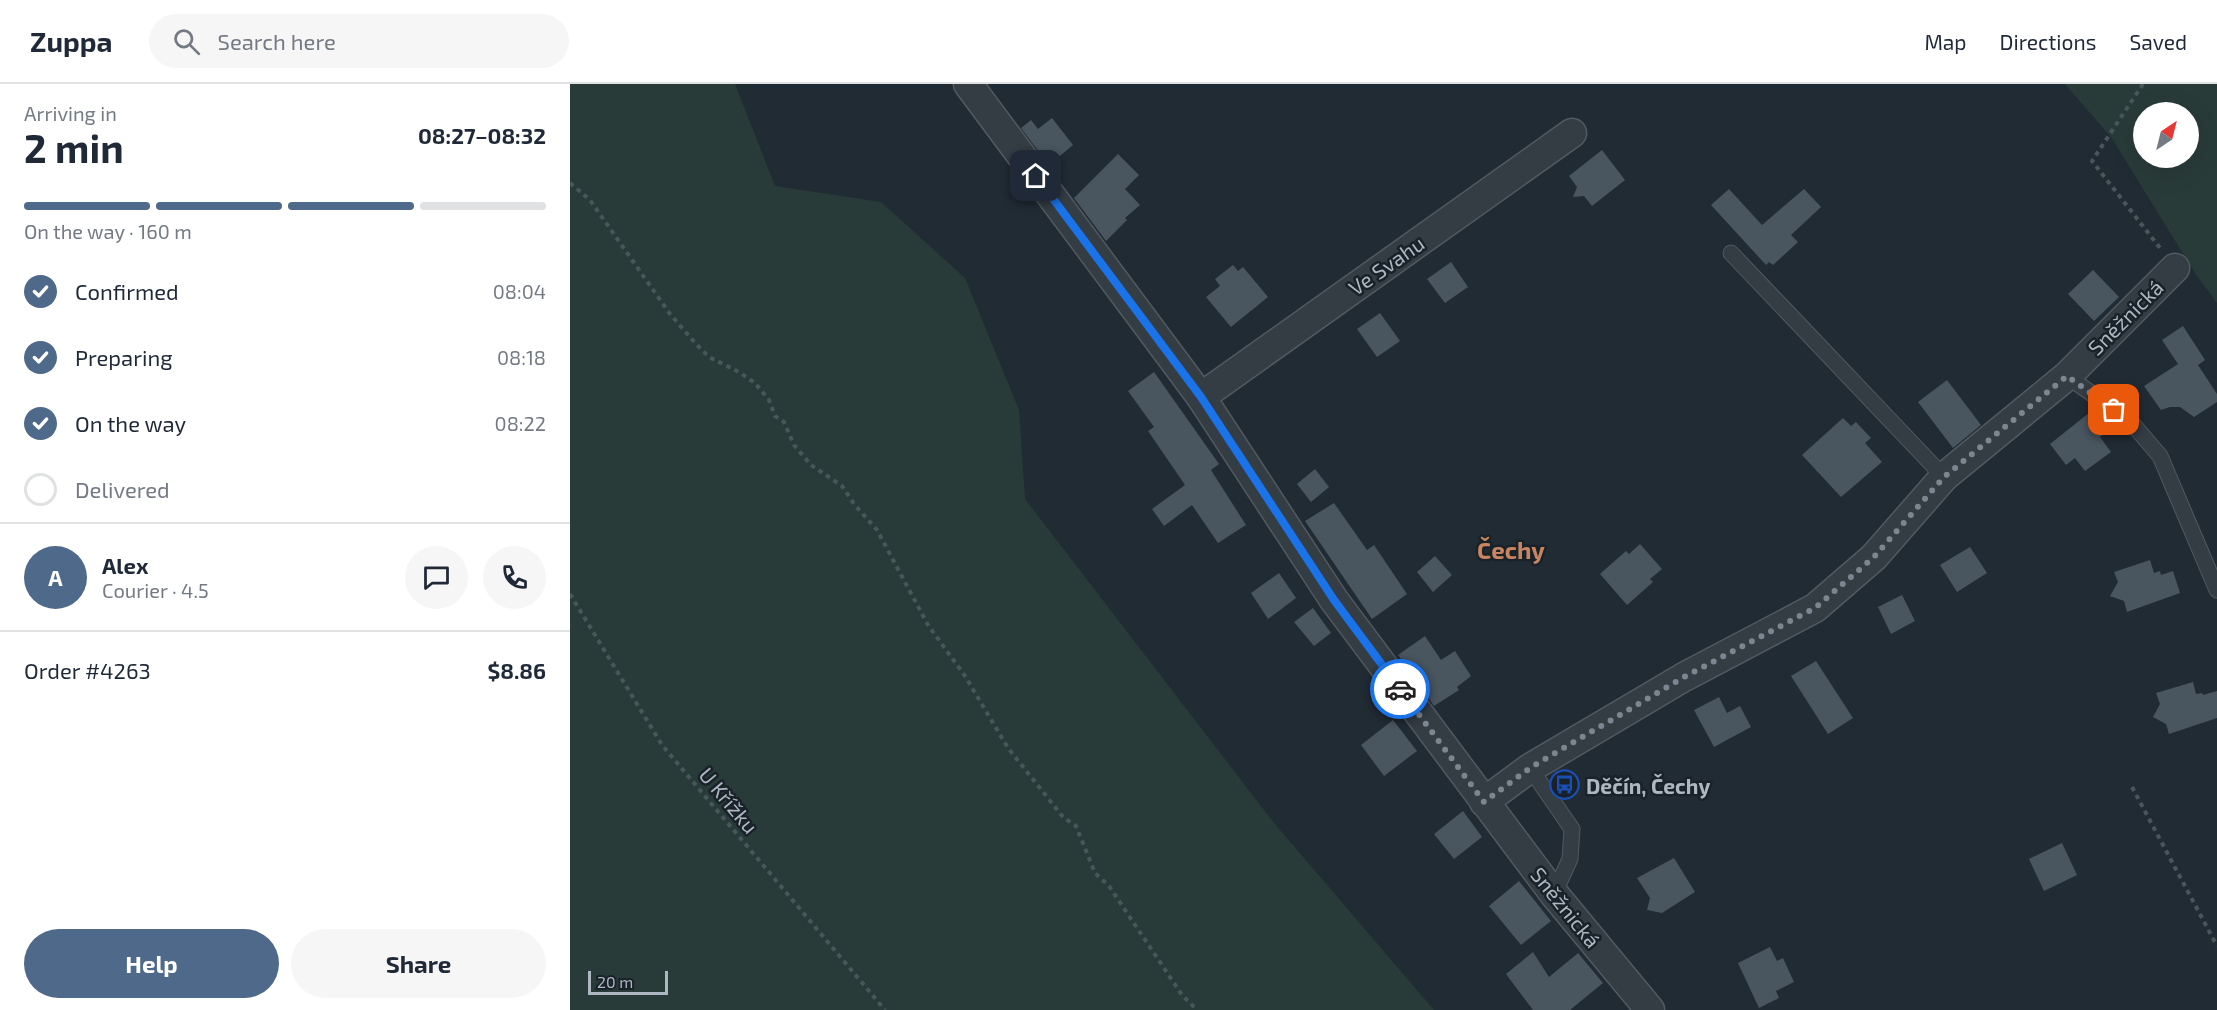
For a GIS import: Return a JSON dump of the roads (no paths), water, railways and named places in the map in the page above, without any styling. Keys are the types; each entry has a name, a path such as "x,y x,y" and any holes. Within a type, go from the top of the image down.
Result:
{"street":[{"name":"Sněžnická","path":"968,84 1201,397 1334,600 1554,894 1650,1010"},
{"name":"Ve Svahu","path":"1201,397 1572,133"},
{"name":"Sněžnická","path":"1484,802 1530,768 1684,677 1815,608 1874,557 1944,477 2067,376 2175,268"}],"lane":[{"path":"1731,253 1944,477"},
{"path":"2067,376 2130,422 2160,456 2217,590"},
{"path":"1530,768 1572,829 1570,859 1554,894"}],"place":[{"name":"Děčín, Čechy","path":"1565,785"}],"district":[{"name":"Čechy","path":"1511,549"}]}
